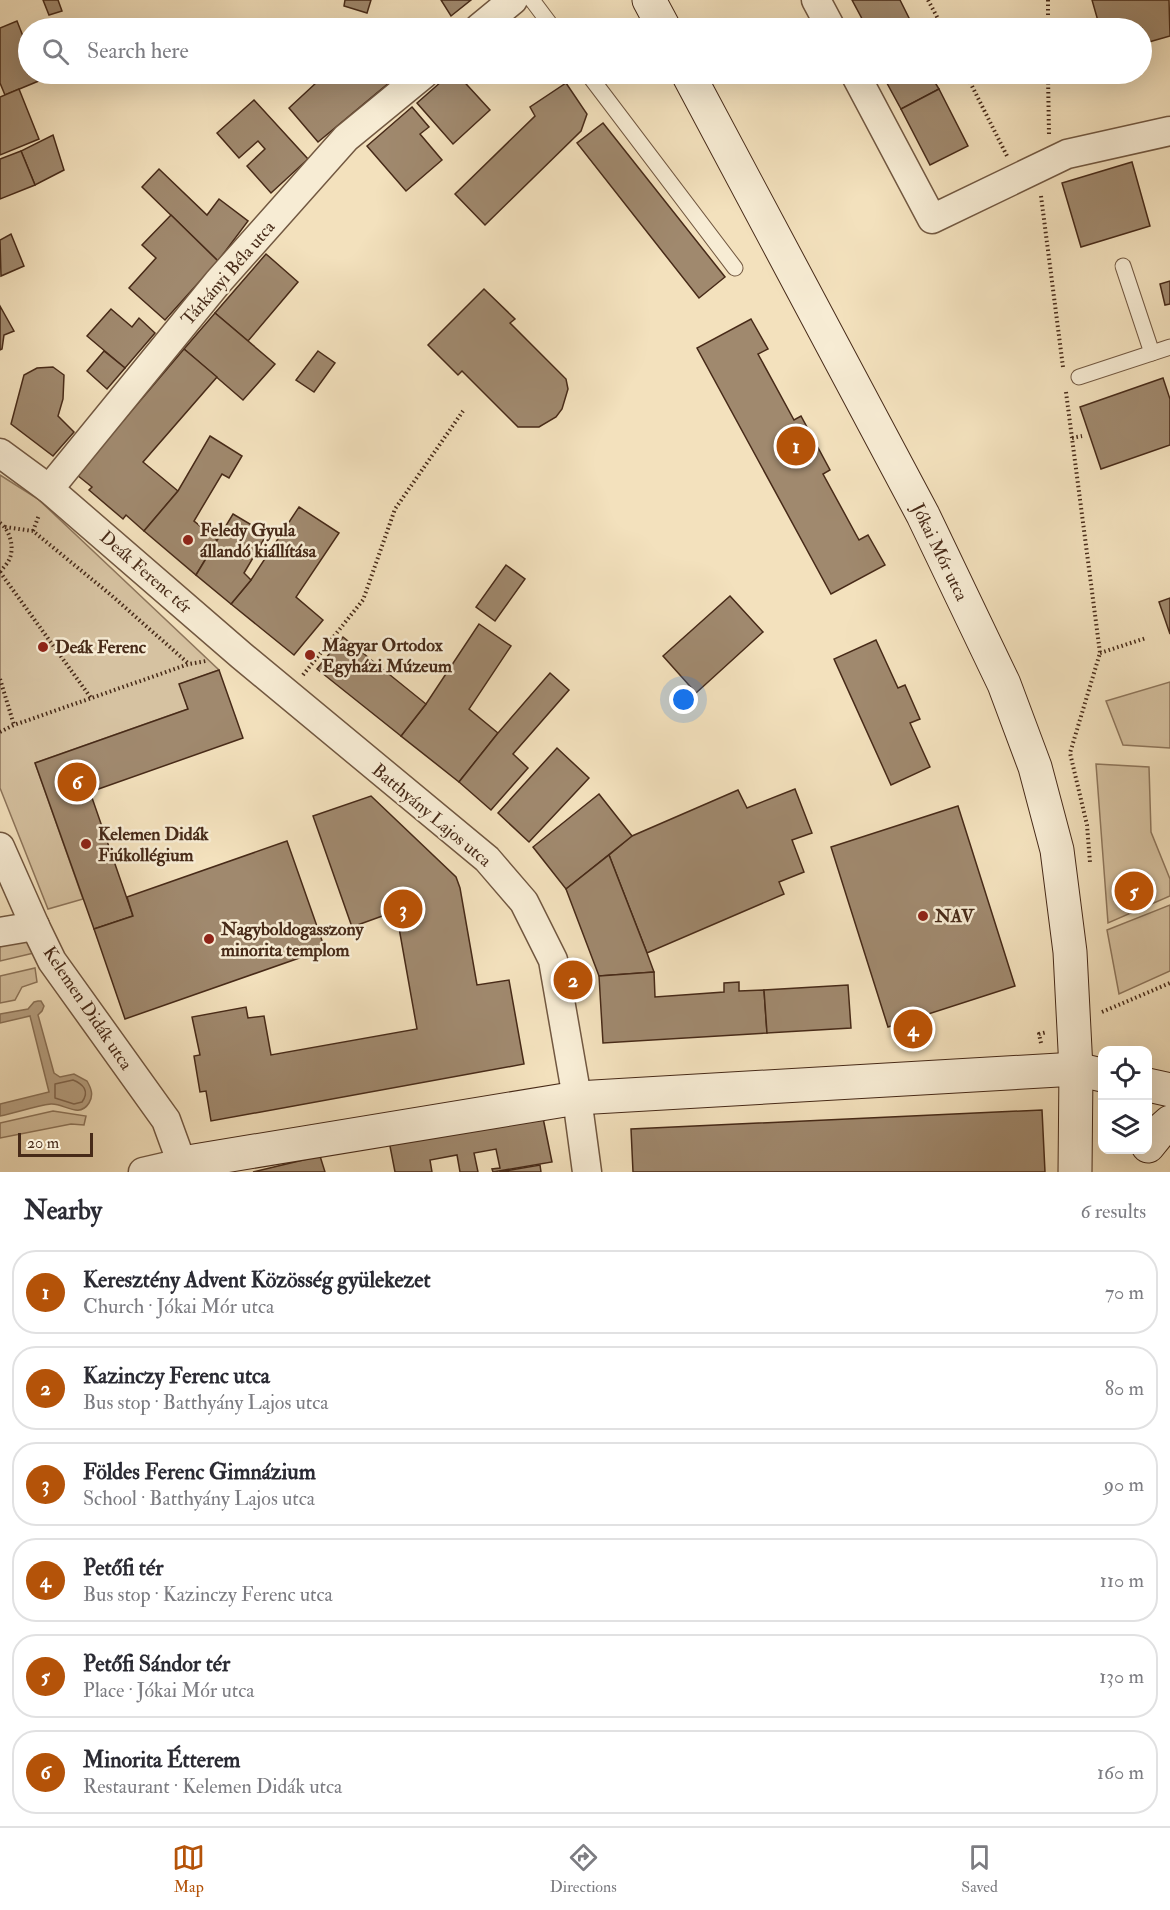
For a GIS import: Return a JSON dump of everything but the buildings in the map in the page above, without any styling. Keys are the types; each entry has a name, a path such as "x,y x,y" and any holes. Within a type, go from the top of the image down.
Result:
{"street":[{"path":"491,18 513,0"},
{"path":"649,0 659,18"},
{"path":"816,0 826,18"},
{"name":"Tárkányi Béla utca","path":"49,489 218,282 346,138 412,84"},
{"name":"Jókai Mór utca","path":"693,84 923,515 1004,684 1035,767 1057,850 1070,952 1074,1023 1089,1072 1075,1172"},
{"path":"860,84 932,219 1067,154 1170,131"},
{"name":"Deák Ferenc tér","path":"0,453 49,489 288,695"},
{"name":"Batthyány Lajos utca","path":"288,695 487,859 524,902 553,960 577,1098 587,1172"},
{"name":"Kelemen Didák utca","path":"0,848 52,961 166,1120 183,1168"},
{"path":"0,932 34,926"},
{"path":"143,1172 183,1168 577,1098 1089,1072"},
{"path":"1152,1086 1170,1090"},
{"path":"1152,1141 1170,1122"},
{"path":"1136,1172 1141,1154"}],"lane":[{"path":"532,0 546,18"},
{"path":"596,84 735,268"},
{"path":"1123,266 1152,353"},
{"path":"1072,379 1170,347"}],"path":[{"path":"928,0 938,18"},
{"path":"1048,0 1048,18"},
{"path":"973,84 1035,170"},
{"path":"1047,84 1035,170 1064,370"},
{"path":"1072,379 1072,438 1100,653 1070,753 1088,825 1091,871"},
{"path":"288,695 363,600 395,509 463,411"},
{"path":"1072,438 1082,436"},
{"path":"0,523 5,527 12,542 10,559 0,572 91,698"},
{"path":"5,527 33,531 189,664"},
{"path":"1100,653 1146,638"},
{"path":"0,732 14,725 189,664 242,656"},
{"path":"0,680 14,725"},
{"path":"1074,1023 1170,983"}],"shaded area":[{"path":"0,475 38,499 219,670 180,684 188,709 35,763 83,899 48,909 0,788"},
{"path":"1170,682 1170,748 1123,745 1106,701"},
{"path":"1096,764 1149,767 1151,832 1170,879 1170,896 1108,923"},
{"path":"1170,905 1170,971 1119,994 1107,930"},
{"path":"27,937 38,952 0,961 0,941"},
{"path":"35,968 37,982 22,987 15,1000 0,1003 0,976"},
{"path":"53,1111 86,1116 84,1125 71,1124 0,1138 0,1123"}],"water":[{"path":"41,1001 44,1006 38,1015 54,1073 60,1077 74,1074 87,1081 90,1086 91,1100 81,1110 51,1104 0,1116 0,1104 49,1092 30,1016 0,1023 0,1014 28,1009 34,1002"}],"place":[{"name":"Keresztény Advent Közösség gyülekezet","path":"796,446"},
{"name":"Feledy Gyula állandó kiállítása","path":"188,540"},
{"name":"Deák Ferenc","path":"43,647"},
{"name":"Magyar Ortodox Egyházi Múzeum","path":"310,655"},
{"name":"Minorita Étterem","path":"77,782"},
{"name":"Kelemen Didák Fiúkollégium","path":"86,844"},
{"name":"Petőfi Sándor tér","path":"1134,891"},
{"name":"Földes Ferenc Gimnázium","path":"403,909"},
{"name":"NAV","path":"923,916"},
{"name":"Nagyboldogasszony minorita templom","path":"209,939"},
{"name":"Kazinczy Ferenc utca","path":"573,980"},
{"name":"Petőfi tér","path":"913,1029"}]}
